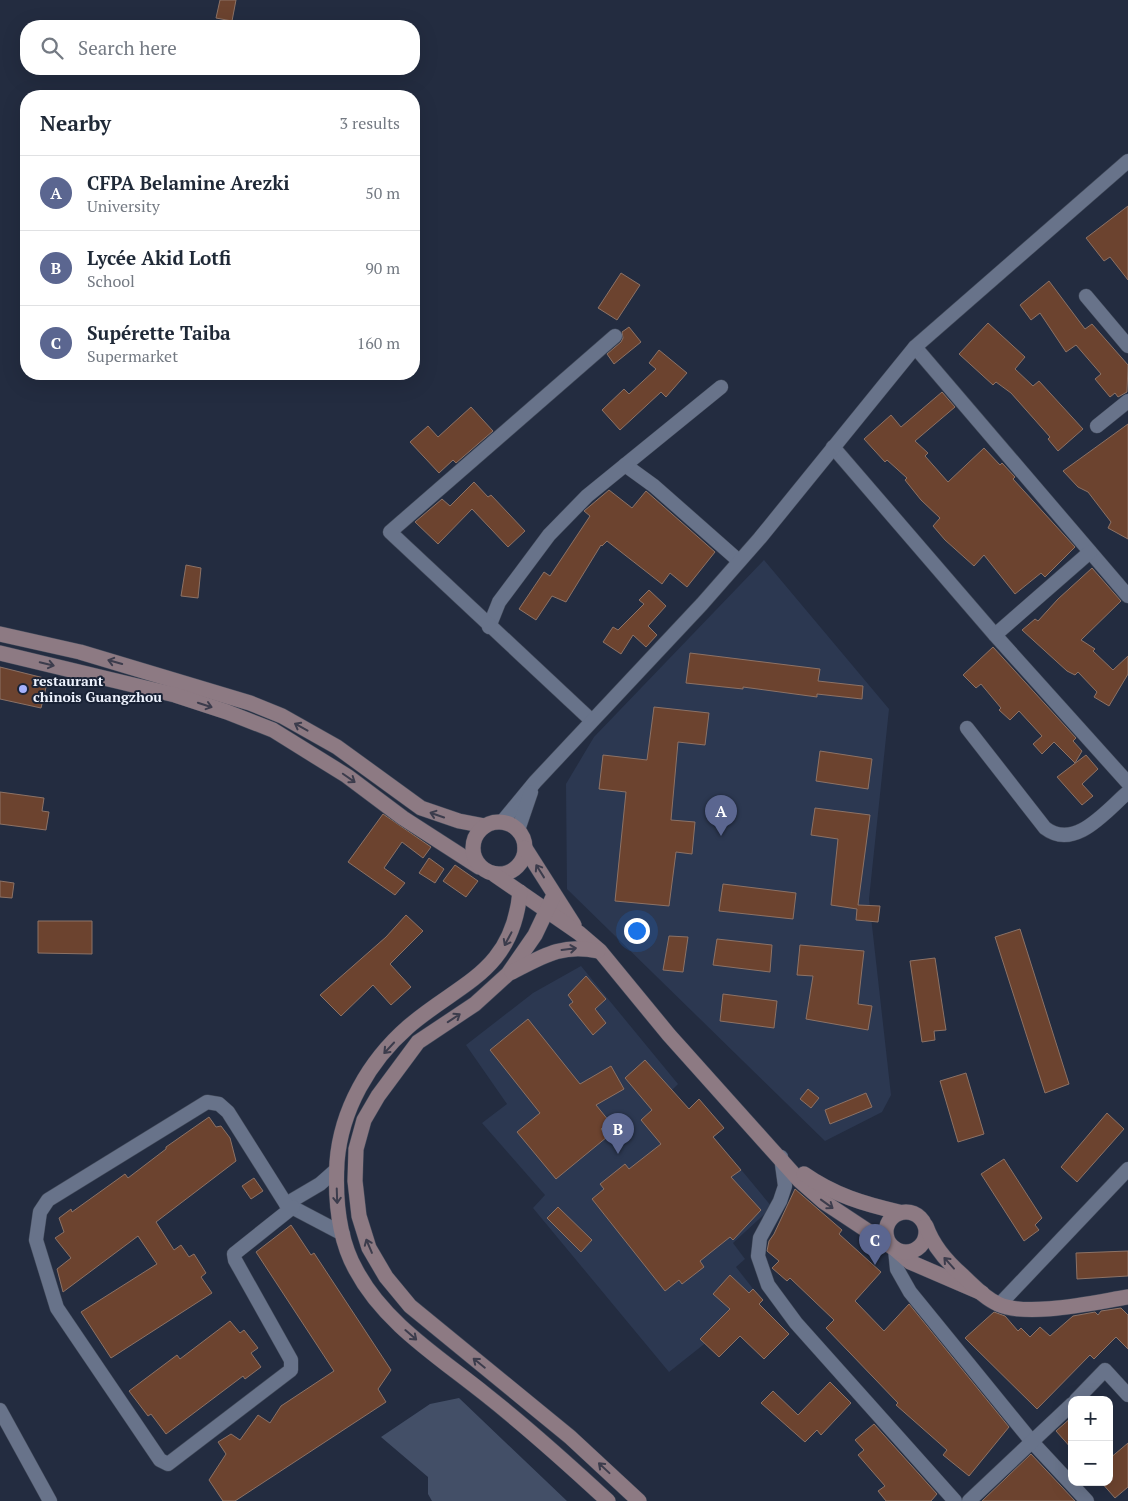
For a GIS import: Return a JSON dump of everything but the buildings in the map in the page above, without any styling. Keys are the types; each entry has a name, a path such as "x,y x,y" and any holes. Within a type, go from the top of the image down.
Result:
{"main road":[{"path":"0,634 80,652 250,703 282,716 337,747 421,808 459,821 485,826 502,822 518,830 524,838 525,848 520,865 504,874 495,874"},
{"path":"0,653 175,695 227,712 273,730 332,766 403,818 495,874 579,933 600,951 670,1035 781,1157 799,1180 824,1202 896,1249 908,1252 921,1246 925,1240 926,1226"},
{"path":"479,866 472,850 473,840 485,826"},
{"path":"525,848 579,933"},
{"path":"520,892 512,932 494,961 476,978 407,1028 383,1054 359,1086 339,1143 337,1169 338,1215 356,1270 396,1322 550,1446 608,1501"},
{"path":"554,895 548,911 525,951 508,974 475,1004 418,1042 378,1096 364,1120 356,1149 355,1181 359,1216 368,1248 386,1277 410,1306 570,1437 639,1501"},
{"path":"508,974 543,956 566,948 583,947 600,951"},
{"path":"781,1157 836,1193 858,1202 899,1212 913,1212 919,1216 926,1226 932,1243 952,1266 982,1293 999,1305 1020,1308 1054,1308 1128,1297"},
{"path":"899,1212 892,1216 885,1230 889,1243 910,1262 982,1293"}],"street":[{"path":"502,822 591,720 702,604 915,347 1128,161"},
{"path":"1086,296 1128,346"},
{"path":"591,720 390,532 615,336"},
{"path":"915,347 1128,596"},
{"path":"490,627 499,602 550,534 587,496 721,387"},
{"path":"1097,426 1128,401"},
{"path":"833,448 995,635 1128,784"},
{"path":"625,465 654,486 739,561"},
{"path":"995,635 1090,552"},
{"path":"967,728 1045,828 1058,835 1066,836 1080,832 1128,792"},
{"path":"518,830 535,782"},
{"path":"337,1169 320,1184 289,1206 234,1254 235,1260 291,1360 291,1370 168,1464 160,1460 57,1308 36,1240 40,1212 48,1200 207,1102 219,1104 228,1112 289,1206 343,1234"},
{"path":"781,1157 785,1186 780,1201 760,1238 758,1256 768,1284 796,1323 955,1501"},
{"path":"999,1305 1128,1169"},
{"path":"896,1249 897,1269 910,1292 1033,1443 1087,1501"},
{"path":"1080,1396 1105,1370 1128,1395"},
{"path":"969,1501 1033,1443 1068,1408"},
{"path":"0,1410 50,1501"}],"shaded area":[{"path":"764,560 889,709 869,899 891,1095 882,1112 825,1141 567,889 566,784 594,737"},
{"path":"581,966 678,1084 672,1090 688,1109 699,1099 724,1127 714,1137 772,1207 733,1243 745,1259 736,1267 761,1299 669,1372 533,1208 545,1195 482,1123 507,1104 466,1045 533,993"},
{"path":"459,1398 567,1501 432,1501 428,1494 428,1477 381,1437 430,1404"}],"place":[{"name":"restaurant chinois Guangzhou","path":"23,689"},
{"name":"CFPA Belamine Arezki","path":"721,836"},
{"name":"Lycée Akid Lotfi","path":"618,1154"},
{"name":"Supérette Taiba","path":"875,1265"}]}
